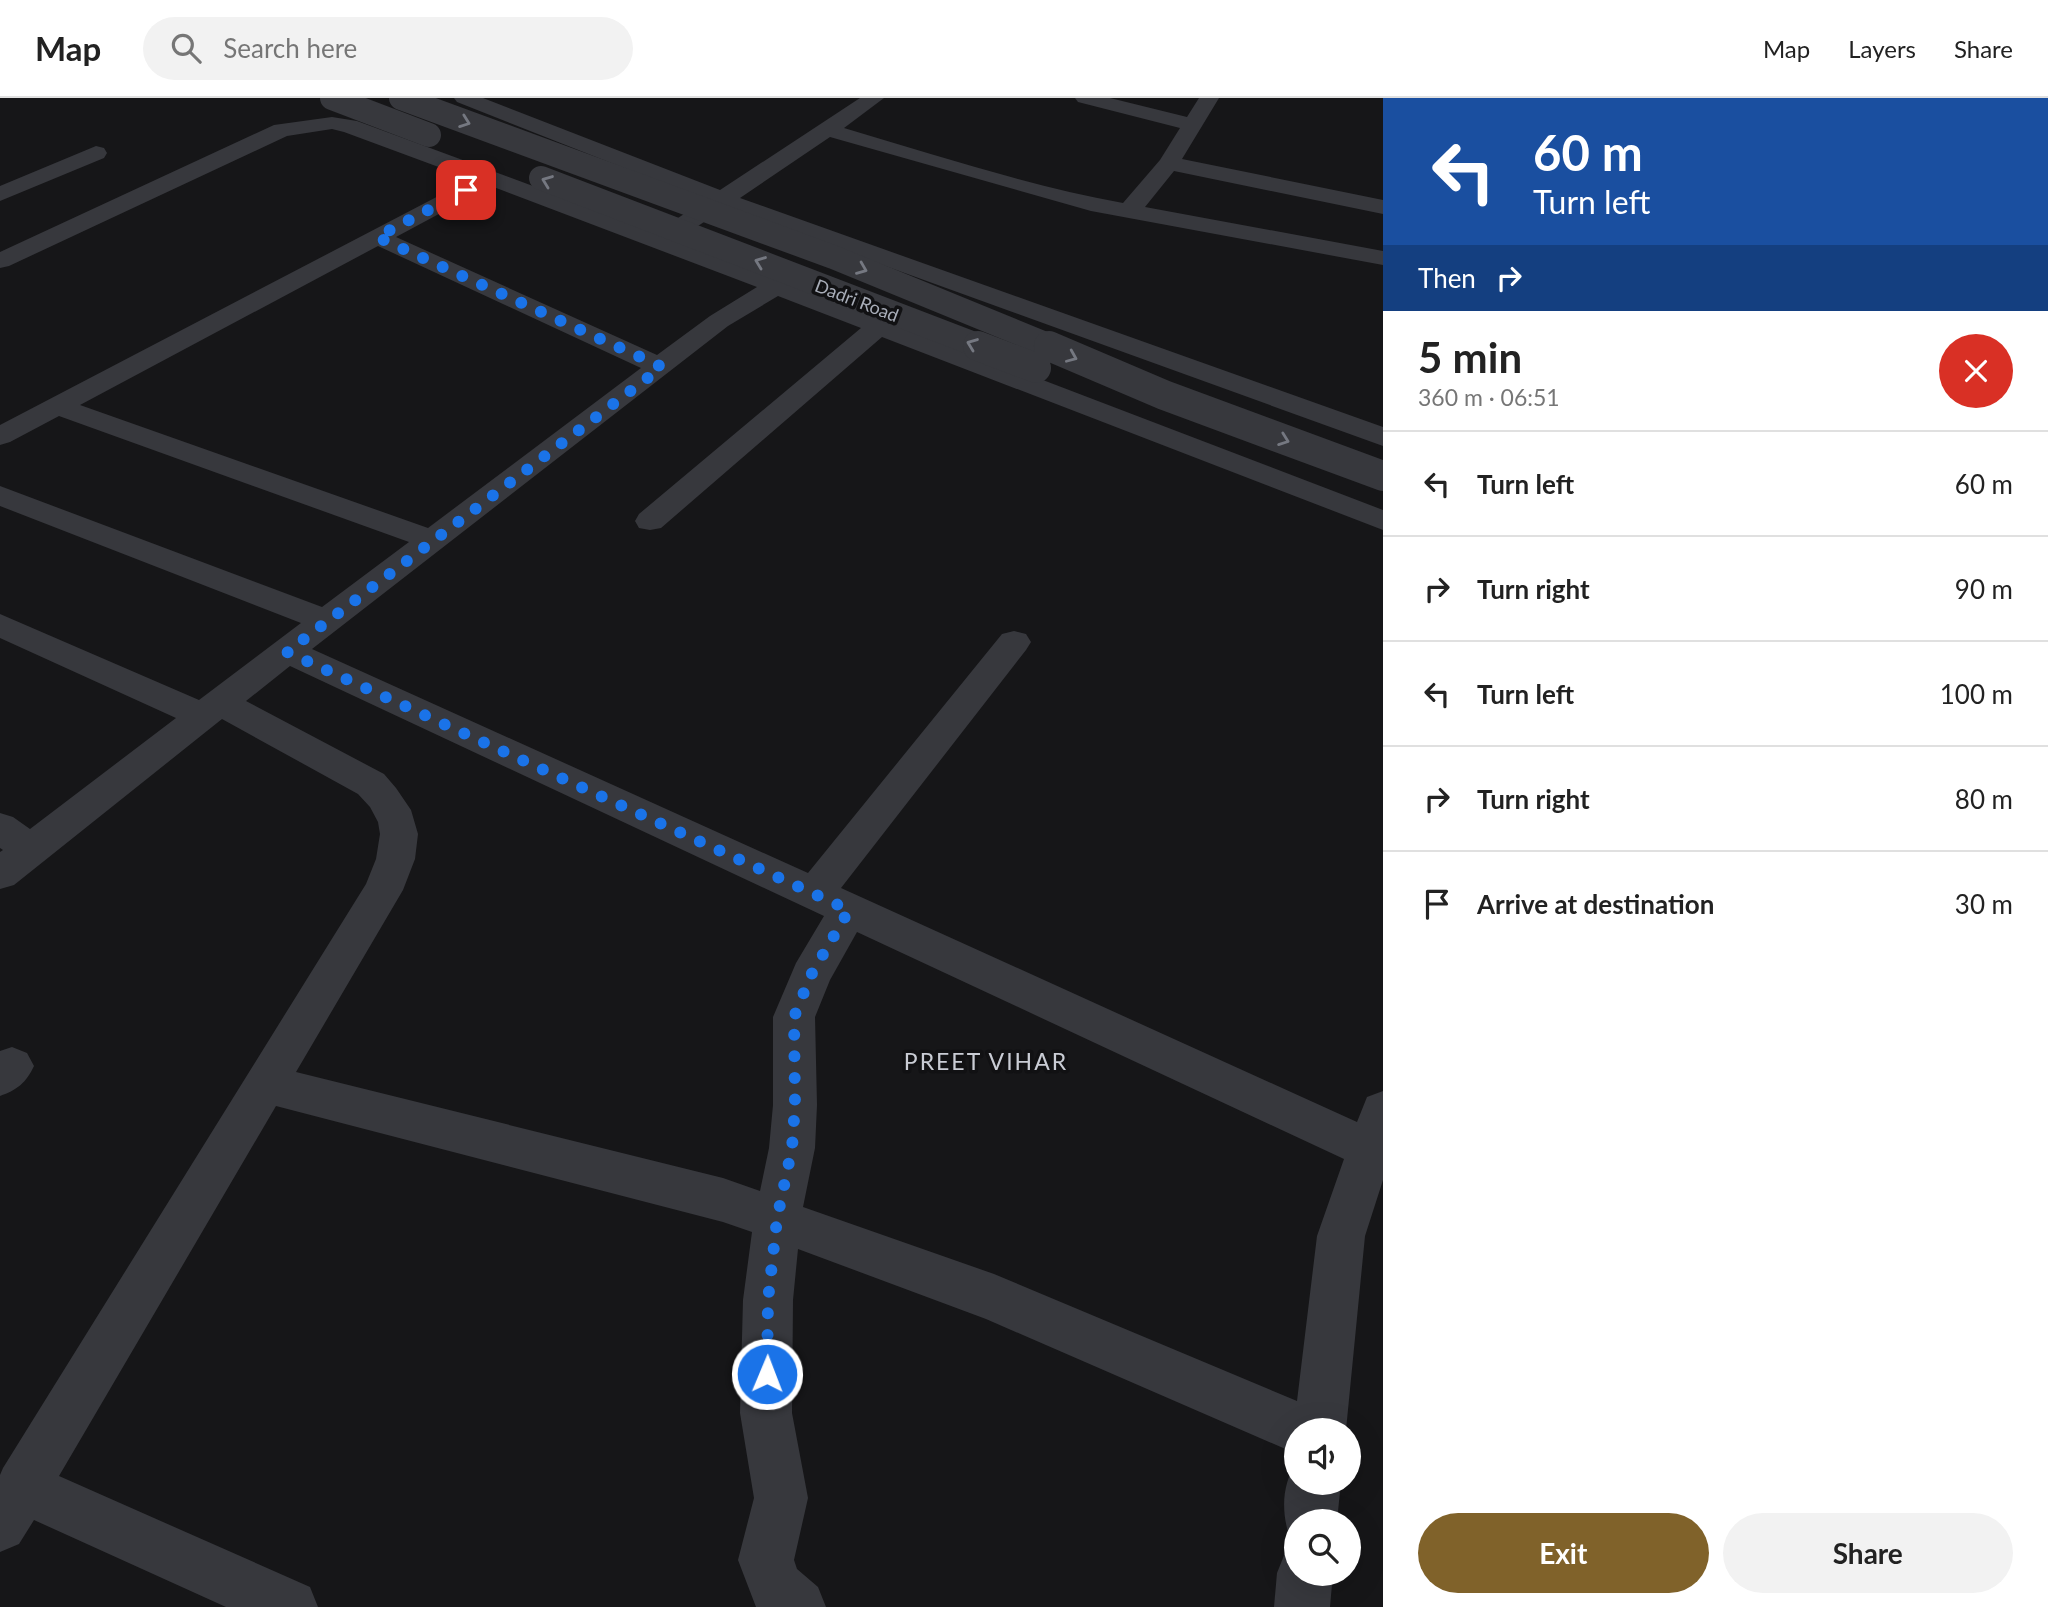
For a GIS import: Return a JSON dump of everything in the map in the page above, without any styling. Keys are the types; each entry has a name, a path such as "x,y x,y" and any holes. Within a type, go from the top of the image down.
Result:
{"street":[{"name":"Dadri Road","path":"332,98 1383,499"},
{"name":"Dadri Road","path":"401,98 833,257 973,313 1164,395 1383,476"},
{"path":"464,98 722,199 1383,437"},
{"path":"659,242 874,98"},
{"path":"1085,98 1192,125"},
{"path":"1128,212 1169,163 1209,98"},
{"path":"5,271 273,134 304,125 332,123 349,126 775,286 1383,521"},
{"path":"825,129 921,158 1128,212 1383,258"},
{"path":"0,194 96,153"},
{"path":"1169,163 1383,207"},
{"path":"0,436 488,179"},
{"path":"377,237 662,367"},
{"path":"0,874 719,321 775,286"},
{"path":"650,521 878,327"},
{"path":"57,406 433,540"},
{"path":"0,495 326,621"},
{"path":"0,625 213,709 371,784 386,799 397,817 401,833 398,857 383,890 11,1506 290,1607"},
{"path":"798,1607 776,1588 766,1560 781,1498 766,1413 768,1300 777,1219 792,1148 795,1105 794,1017 811,975 832,902 1014,642"},
{"path":"287,652 832,902 1376,1130 1341,1236 1321,1418"},
{"path":"0,827 30,850"},
{"path":"265,1084 723,1200 994,1298 1284,1422"},
{"path":"1302,1607 1304,1586"}],"district":[{"name":"PREET VIHAR","path":"986,1061"}],"route":[{"path":"466,190 377,237 662,367 287,652 642,812 849,910 811,975 794,1017 795,1105 792,1148 777,1219 768,1300 767,1374"}]}
